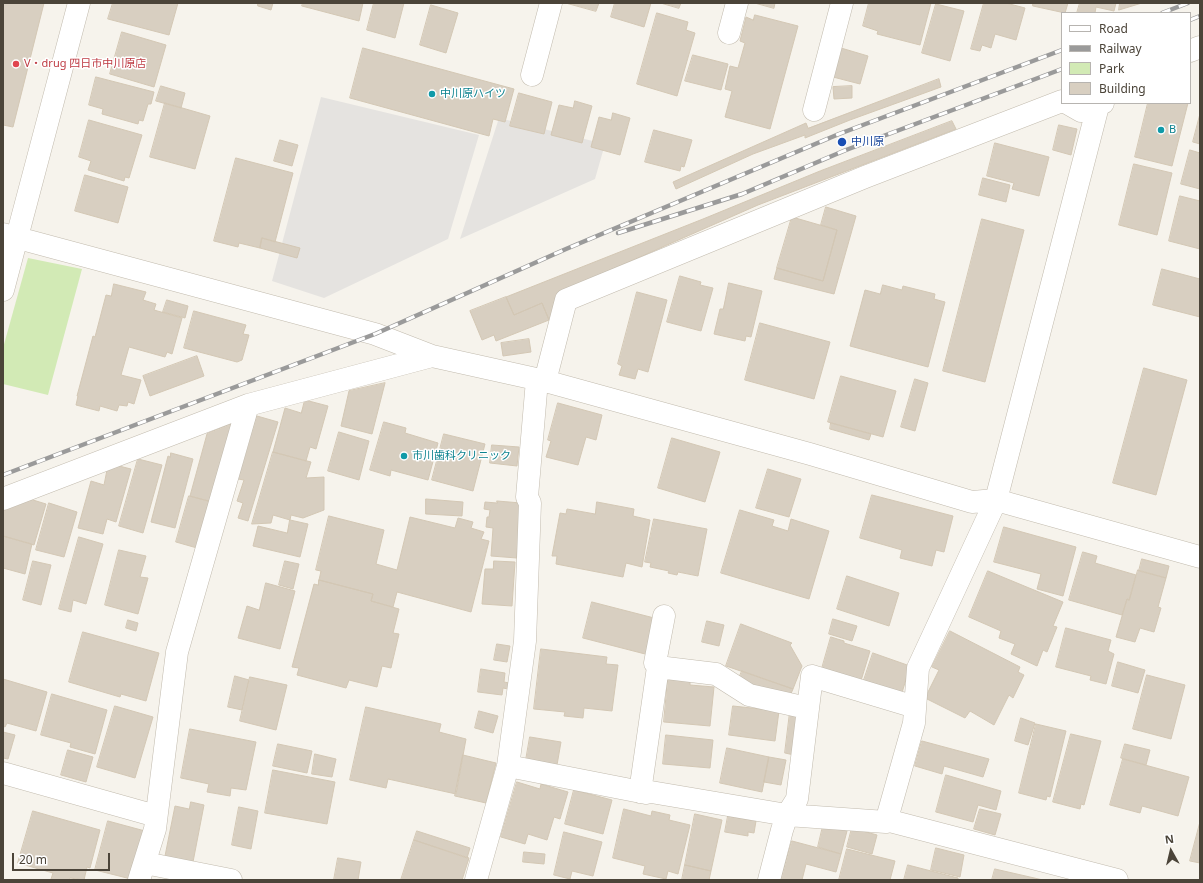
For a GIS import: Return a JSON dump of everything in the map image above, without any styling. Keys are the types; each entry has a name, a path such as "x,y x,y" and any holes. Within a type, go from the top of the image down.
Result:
{"street":[{"path":"3,290 10,236 79,3"},
{"path":"532,75 552,3"},
{"path":"729,33 737,3"},
{"path":"814,110 842,3"},
{"path":"476,880 508,766 525,641 530,504 527,497 541,380 566,300 865,177 1061,101"},
{"path":"1069,104 1081,111 1100,104"},
{"path":"886,822 914,723 918,668 996,500 1100,104"},
{"path":"10,236 374,334 432,356 541,380 810,454 972,502 996,500 1200,557"},
{"path":"3,499 248,405 432,356"},
{"path":"231,880 142,871 155,829 177,652 248,405"},
{"path":"640,792 658,667 655,663 664,616"},
{"path":"658,667 716,674 749,695 807,708"},
{"path":"769,880 787,815 797,799 812,676 915,707"},
{"path":"508,766 640,792 651,792 787,815 886,822 890,821 1117,880"},
{"path":"3,773 156,816"}],"green space":[{"path":"28,258 82,269 48,395 3,384 3,348"}],"shaded area":[{"path":"321,97 479,135 448,239 324,298 272,281"},
{"path":"499,118 605,144 595,179 460,239"}],"building":[{"name":"V・drug 四日市中川原店","path":"3,3 44,3 13,127 3,125"},
{"path":"113,3 178,3 169,35 108,19"},
{"path":"258,3 273,3 271,10 258,6"},
{"path":"303,3 363,3 359,21 302,6"},
{"path":"374,3 404,3 395,38 367,30"},
{"path":"566,3 599,3 596,11"},
{"path":"615,3 651,3 644,27 611,17"},
{"path":"661,3 681,3 679,8"},
{"path":"755,3 775,3 774,8"},
{"path":"869,3 931,3 920,45 877,34 878,31 863,26"},
{"path":"984,3 1006,3 1025,8 1016,40 995,34 991,48 982,45 980,51 971,49"},
{"path":"1033,3 1068,3 1065,12 1033,6"},
{"path":"1080,3 1116,3 1114,11 1096,7 1095,12 1077,12"},
{"path":"1120,3 1142,3 1119,10"},
{"path":"936,4 964,11 950,61 922,53"},
{"path":"431,5 458,13 446,53 420,45"},
{"path":"657,13 688,22 686,30 695,33 677,96 637,84"},
{"path":"755,15 798,26 770,129 725,117 732,91 725,89 730,66 738,68 745,43 740,41 746,17 753,20"},
{"path":"122,32 166,45 154,87 110,74"},
{"name":"中川原ハイツ","path":"363,48 514,89 505,122 493,119 489,136 350,98"},
{"path":"841,48 868,56 860,84 833,77"},
{"path":"693,55 728,64 721,90 685,81"},
{"path":"96,77 154,92 151,104 148,104 143,121 139,120 138,124 102,114 103,109 89,105"},
{"path":"939,79 941,87 805,138 805,135 753,154 676,189 673,182 806,123 808,128"},
{"path":"161,86 185,93 181,108 156,101"},
{"path":"852,86 852,98 834,99 833,87"},
{"path":"519,93 552,102 544,134 510,126"},
{"path":"575,101 592,106 582,143 551,135 559,105 573,108"},
{"path":"165,103 210,116 195,169 150,157"},
{"name":"B","path":"1148,104 1188,104 1172,166 1135,157"},
{"path":"613,113 630,118 620,155 591,147 599,117 611,120"},
{"path":"1200,114 1200,144 1193,142"},
{"path":"89,120 142,135 129,178 125,177 124,181 88,170 91,161 79,157"},
{"path":"952,121 956,129 758,205 558,293 552,319 549,320 542,303 514,315 506,297 820,171"},
{"path":"1059,125 1077,129 1071,155 1053,150"},
{"path":"654,130 692,140 684,167 681,166 680,171 645,162"},
{"path":"280,140 298,145 292,166 274,161"},
{"path":"995,143 1049,157 1039,196 1012,189 1014,183 987,176"},
{"path":"1190,150 1200,153 1200,189 1181,184"},
{"path":"236,158 293,173 275,242 262,238 260,248 239,243 238,247 214,241"},
{"path":"1134,164 1172,173 1157,235 1119,225"},
{"path":"85,175 128,187 118,223 75,211"},
{"path":"983,178 1010,185 1006,202 979,195"},
{"path":"1180,196 1200,201 1200,249 1169,241"},
{"path":"826,207 856,216 834,294 774,279 777,268 823,281 837,230 821,225"},
{"path":"792,217 837,230 823,281 777,268"},
{"path":"982,219 1024,230 985,382 943,371"},
{"path":"262,238 300,248 297,258 260,248"},
{"path":"1162,269 1200,279 1200,317 1153,305"},
{"path":"680,276 701,282 700,285 713,288 701,331 667,322"},
{"path":"729,283 762,291 751,337 746,336 745,341 714,334 720,309 723,309"},
{"path":"114,284 146,292 143,300 156,304 154,310 182,318 172,354 167,352 165,357 129,347 121,375 141,380 134,404 128,402 127,406 119,405 117,411 100,406 99,411 76,405 77,396 106,295 111,296"},
{"path":"883,285 902,290 903,286 935,294 934,299 945,302 928,367 850,346 865,290 880,294"},
{"path":"637,292 667,300 648,372 638,369 635,379 619,375 622,366 618,364"},
{"path":"506,297 514,315 542,303 549,320 496,341 494,335 482,340 470,311"},
{"path":"167,300 188,306 185,318 163,312"},
{"path":"194,311 246,325 243,334 249,335 242,360 237,362 184,348"},
{"path":"760,323 830,342 814,399 745,380"},
{"path":"529,339 531,352 503,356 501,343"},
{"path":"197,356 204,376 150,396 143,376"},
{"path":"1144,368 1187,380 1156,495 1113,483"},
{"path":"841,376 896,391 883,437 828,422"},
{"path":"915,379 928,383 915,431 901,427"},
{"path":"385,383 372,434 341,426 349,391"},
{"path":"305,400 328,406 316,449 310,447 306,461 273,452 285,408 301,413"},
{"path":"558,403 602,415 596,440 586,437 578,465 546,457 551,441 548,440"},
{"path":"257,416 278,422 248,521 238,518 243,503 237,501 244,480 238,479"},
{"path":"236,422 215,503 190,496 207,434"},
{"name":"市川歯科クリニック","path":"384,422 406,428 405,433 438,443 428,480 391,470 390,476 370,470"},
{"path":"831,423 871,434 869,440 830,429"},
{"path":"339,432 369,441 359,480 328,471"},
{"path":"444,434 485,444 473,491 432,480"},
{"path":"672,438 720,452 705,502 658,488"},
{"path":"492,445 519,447 517,466 490,463"},
{"path":"273,452 311,462 306,478 324,477 324,510 303,518 291,515 290,520 273,515 271,523 252,524"},
{"path":"171,453 193,459 175,528 151,522 168,456 170,457"},
{"path":"138,459 162,465 143,533 119,526"},
{"path":"119,466 131,469 116,522 107,519 103,534 78,528 91,481 104,485 107,470"},
{"path":"768,469 801,479 789,517 756,508"},
{"path":"872,495 953,516 944,552 936,550 932,566 900,558 902,550 860,538"},
{"path":"189,496 209,501 197,548 176,542"},
{"path":"426,499 463,502 462,516 426,514"},
{"path":"33,500 46,504 34,545 3,536 3,510"},
{"path":"497,501 521,503 517,558 491,556 493,528 486,527 487,517 489,517 490,510 484,509 485,502 497,503"},
{"path":"597,502 634,509 633,516 650,520 642,567 626,563 623,577 556,564 557,556 552,556 560,513 566,514 567,509 595,514"},
{"path":"49,503 77,512 64,557 36,550"},
{"path":"740,510 774,520 772,526 788,531 791,519 829,531 809,599 721,573"},
{"path":"329,516 384,530 376,564 397,570 410,517 455,528 458,518 473,522 471,528 484,532 481,539 489,541 471,612 397,592 393,607 371,601 373,594 319,580 321,571 316,570"},
{"path":"654,519 707,529 698,576 678,572 677,575 668,573 669,571 650,567 651,563 645,562"},
{"path":"290,520 308,524 300,557 253,546 258,526 287,533"},
{"path":"1004,527 1076,547 1063,596 1037,589 1041,574 994,562"},
{"path":"3,536 32,544 25,574 3,568"},
{"path":"79,537 103,544 86,604 73,600 71,612 59,609"},
{"path":"119,550 146,556 140,577 148,578 138,614 105,605"},
{"path":"1083,552 1097,556 1095,563 1136,575 1129,600 1127,599 1122,615 1069,600"},
{"path":"1142,559 1169,566 1166,578 1139,571"},
{"path":"33,561 51,565 41,605 23,600"},
{"path":"285,561 299,564 293,589 279,585"},
{"path":"494,561 515,562 512,606 482,604 485,569 493,569"},
{"path":"1138,570 1166,578 1158,607 1161,608 1154,632 1140,628 1135,642 1116,637 1127,599 1129,600"},
{"path":"988,571 1063,602 1053,626 1057,627 1047,652 1043,650 1037,666 1011,654 1015,644 999,638 1001,631 969,617"},
{"path":"847,576 899,593 889,626 837,609"},
{"path":"319,580 373,594 371,601 399,609 393,633 399,634 391,668 382,666 377,687 349,680 346,688 297,675 299,668 292,667 314,584 318,585"},
{"path":"266,583 295,591 280,649 238,638 247,606 259,610"},
{"path":"592,602 658,619 649,655 583,638"},
{"path":"833,619 857,626 852,641 829,634"},
{"path":"128,620 138,623 136,631 126,628"},
{"path":"707,621 724,625 719,646 702,642"},
{"path":"741,624 792,643 790,645 802,666 793,689 726,666"},
{"path":"1066,628 1111,640 1108,651 1114,654 1106,684 1090,680 1091,676 1056,667"},
{"path":"950,631 1020,667 1018,672 1024,675 1013,698 1009,695 994,725 970,711 965,718 925,698 939,670 932,667"},
{"path":"83,632 159,653 146,701 121,694 120,697 69,682"},
{"path":"831,637 844,641 844,643 870,651 860,684 821,672"},
{"path":"497,644 510,646 507,662 494,660"},
{"path":"541,649 607,657 606,664 618,665 612,711 584,708 583,718 564,716 565,712 534,709"},
{"path":"873,653 910,666 901,696 863,683"},
{"path":"1118,662 1145,670 1138,693 1112,686"},
{"path":"481,669 505,673 504,682 509,683 508,689 503,688 502,695 478,692"},
{"path":"742,671 793,689 790,696 737,683"},
{"path":"1147,675 1185,685 1171,739 1133,729"},
{"path":"235,676 249,680 242,710 228,707"},
{"path":"250,677 287,685 276,730 240,721"},
{"path":"3,679 47,692 36,731 7,723 5,727 3,726"},
{"path":"668,679 690,681 690,685 714,687 710,726 664,722"},
{"path":"52,694 107,710 95,754 70,747 71,743 41,735"},
{"path":"115,706 153,717 135,778 97,767"},
{"path":"733,706 779,711 775,741 729,735"},
{"path":"366,707 441,724 439,732 466,739 456,794 388,779 386,788 350,780"},
{"path":"479,711 498,716 493,733 475,728"},
{"path":"790,712 799,714 794,755 785,753"},
{"path":"1021,718 1035,723 1028,745 1015,741"},
{"path":"1036,724 1066,731 1050,797 1047,796 1046,800 1019,793"},
{"path":"190,729 256,742 246,790 231,788 230,796 207,792 209,784 181,778"},
{"path":"3,732 15,735 8,759 3,758"},
{"path":"1071,734 1101,741 1084,805 1081,804 1080,809 1053,802"},
{"path":"666,735 713,740 710,768 663,764"},
{"path":"530,737 561,742 557,765 526,760"},
{"path":"922,741 989,759 983,777 944,766 942,774 915,766"},
{"path":"278,744 312,751 307,773 273,766"},
{"path":"1125,744 1150,750 1146,765 1121,758"},
{"path":"727,748 769,757 762,792 720,783"},
{"path":"68,750 93,757 86,782 61,775"},
{"path":"315,754 336,759 332,777 312,774"},
{"path":"463,755 496,763 486,803 455,796"},
{"path":"769,757 786,760 781,785 764,782"},
{"path":"1123,759 1189,777 1178,816 1142,806 1140,813 1110,805"},
{"path":"273,770 335,782 327,824 265,813"},
{"path":"946,775 1001,791 996,810 978,805 973,822 936,812"},
{"path":"517,782 540,789 541,784 568,792 560,819 554,817 547,840 528,834 525,844 501,837"},
{"path":"574,790 612,800 603,834 565,824"},
{"path":"191,802 204,805 193,862 165,856 175,806 189,809"},
{"path":"239,807 258,811 251,849 232,845"},
{"path":"624,809 651,816 652,811 670,815 669,820 690,825 678,874 668,871 666,879 643,874 645,866 613,858"},
{"path":"980,809 1001,814 995,835 974,829"},
{"path":"33,811 100,830 90,868 87,867 84,880 70,878 69,880 51,879 53,873 18,863"},
{"path":"695,814 722,820 711,871 685,865"},
{"path":"728,816 756,821 754,833 748,832 748,836 725,832"},
{"path":"108,821 145,831 131,879 95,870"},
{"path":"1200,822 1200,863 1190,861"},
{"path":"823,826 847,831 841,854 818,847"},
{"path":"852,828 877,835 872,854 847,847"},
{"path":"417,831 470,848 467,858 414,840"},
{"path":"564,832 602,842 593,876 572,871 570,879 554,875"},
{"path":"414,840 469,858 462,880 401,880"},
{"path":"792,841 841,854 836,872 806,864 802,880 781,880"},
{"path":"936,848 964,855 960,877 931,870"},
{"path":"847,849 895,861 890,880 839,880"},
{"path":"524,852 545,854 544,864 523,862"},
{"path":"338,858 361,862 358,880 334,880"},
{"path":"685,865 711,871 709,880 682,880"},
{"path":"908,865 958,878 958,880 904,880"},
{"path":"995,869 1043,880 992,880"}],"railway":[{"path":"1165,12 1188,3"},
{"path":"1191,20 1200,16"},
{"path":"3,475 375,334 566,249 839,134 1061,50"},
{"path":"618,233 742,194 846,150 1061,69"}],"place":[{"name":"V・drug 四日市中川原店","path":"16,64"},
{"name":"中川原ハイツ","path":"432,94"},
{"name":"B","path":"1161,130"},
{"name":"中川原","path":"842,142"},
{"name":"市川歯科クリニック","path":"404,456"}]}
